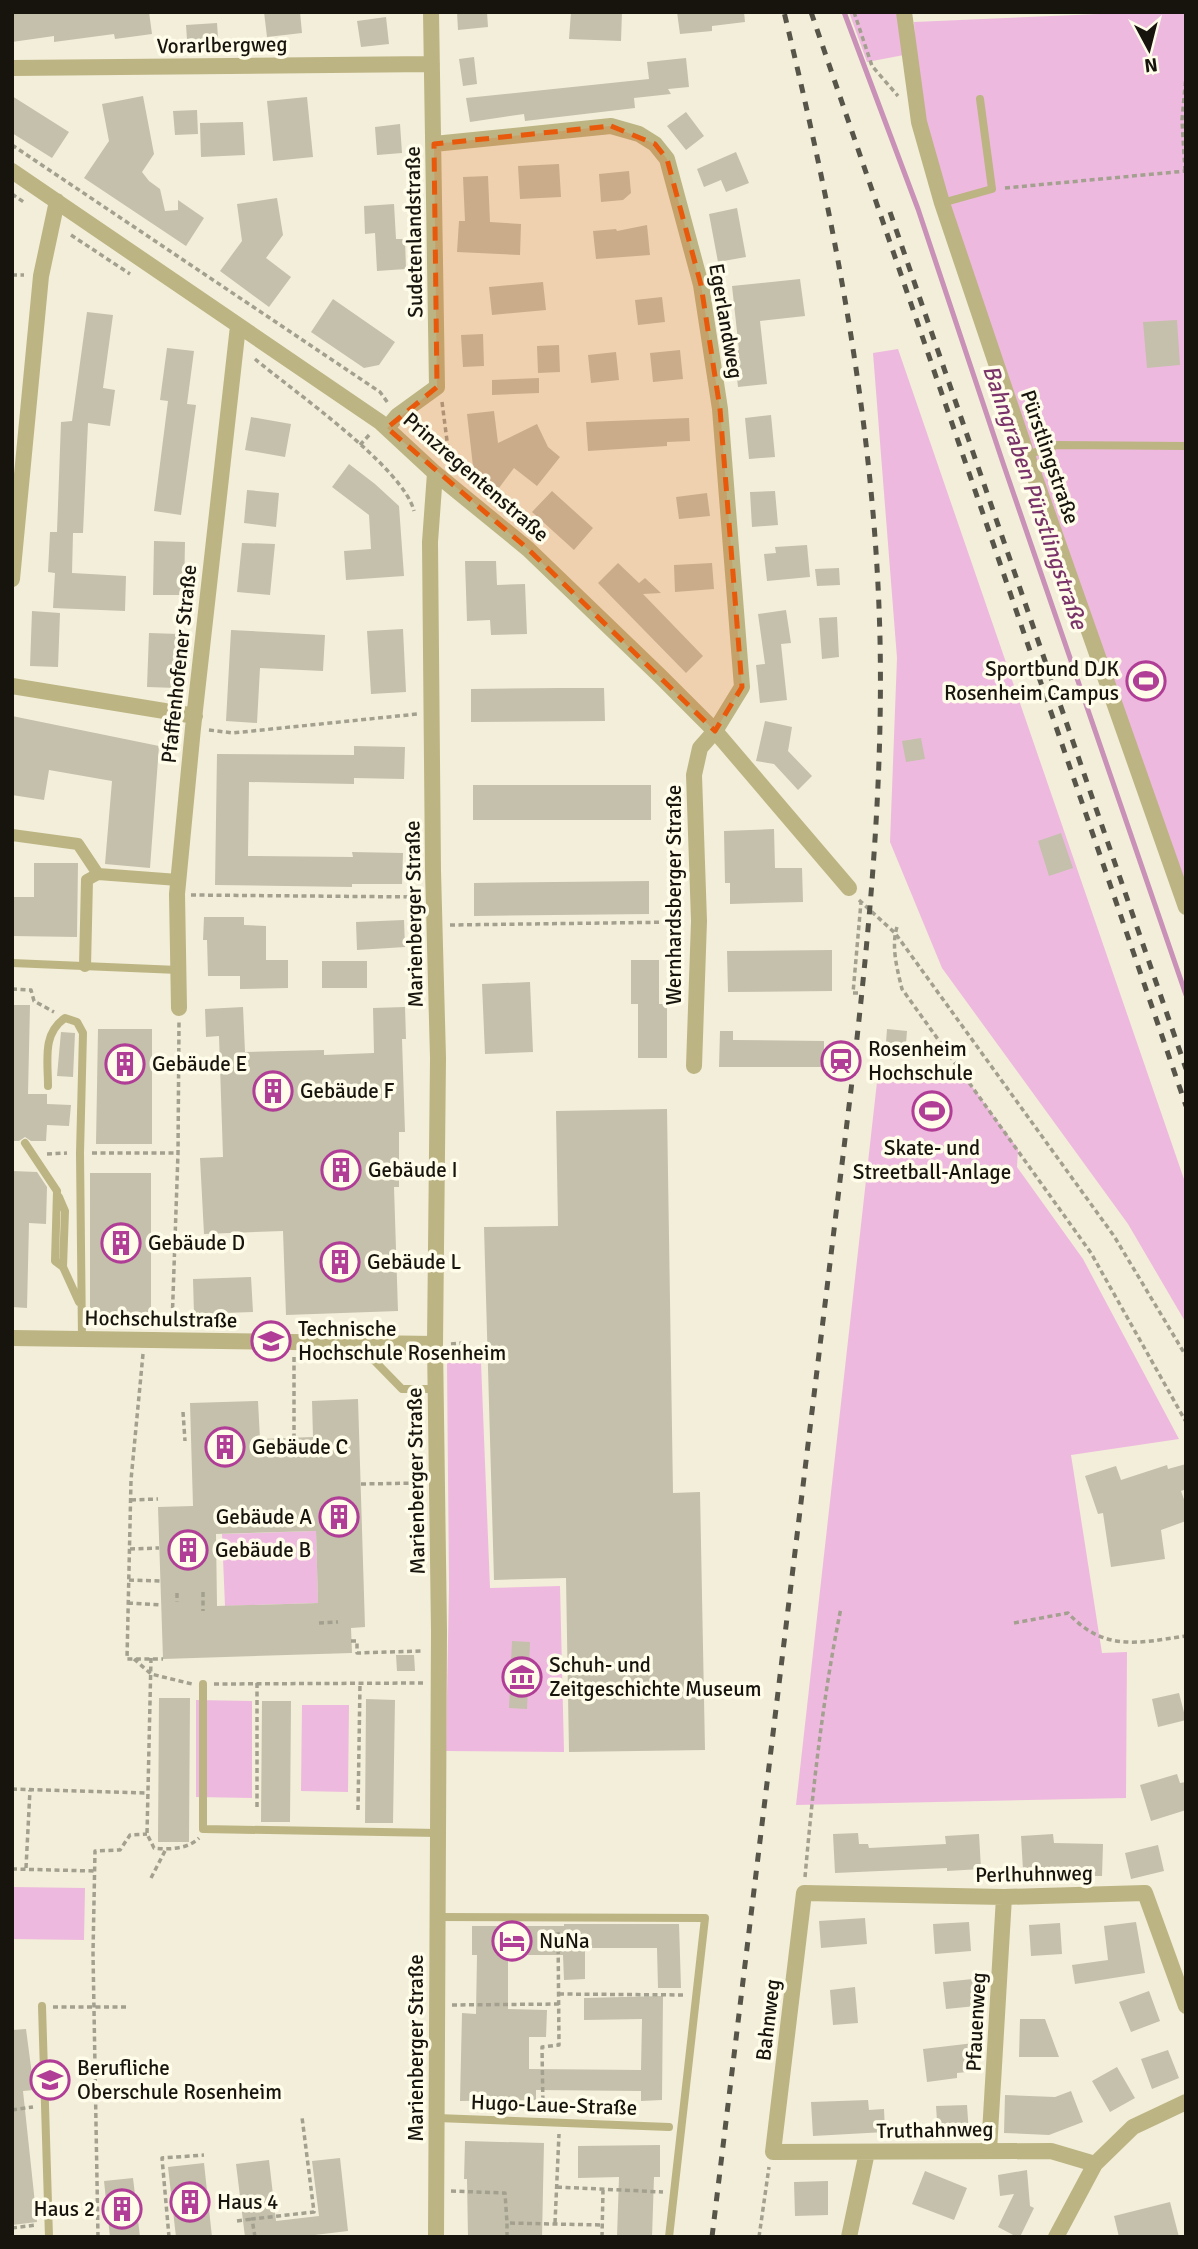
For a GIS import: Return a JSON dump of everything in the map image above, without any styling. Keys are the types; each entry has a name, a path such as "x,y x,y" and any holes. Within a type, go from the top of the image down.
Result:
{"street":[{"name":"Sudetenlandstraße","path":"431,12 437,387"},
{"name":"Pürstlingstraße","path":"904,12 919,122 942,203 1027,455 1186,907"},
{"name":"Vorarlbergweg","path":"12,68 432,64"},
{"name":"Egerlandweg","path":"434,144 611,126 639,134 655,144 667,159 701,285 720,408 742,687 715,731"},
{"name":"Prinzregentenstraße","path":"12,171 238,326 392,422 435,473 538,558 715,731 849,888"},
{"path":"12,579 41,276 57,201"},
{"name":"Pfaffenhofener Straße","path":"179,1008 178,887 238,326"},
{"path":"392,422 437,387"},
{"name":"Marienberger Straße","path":"433,2236 437,2118 439,1683 435,1344 438,1058 430,534 435,473"},
{"path":"12,686 194,722"},
{"name":"Wernhardsberger Straße","path":"694,1066 699,921 694,775 699,748 715,731"},
{"path":"12,835 78,844 97,874"},
{"path":"85,966 87,880 97,874 178,887"},
{"name":"Hochschulstraße","path":"12,1338 435,1344"},
{"name":"Perlhuhnweg","path":"804,1893 1004,1897 1145,1894 1186,2006"},
{"name":"Bahnweg","path":"773,2151 804,1893"},
{"name":"Pfauenweg","path":"989,2150 1004,1897"},
{"path":"1056,2237 1095,2164 1133,2127 1186,2102"},
{"name":"Truthahnweg","path":"773,2151 1051,2151 1095,2164"},
{"path":"849,2237 867,2152"}],"lane":[{"path":"942,203 992,189 980,99"},
{"path":"1027,455 1057,444 1186,446"},
{"path":"12,963 178,970"},
{"path":"48,1086 49,1035 55,1025 65,1018 77,1022 83,1033 80,1153 82,1339"},
{"path":"25,1143 57,1191 55,1261 63,1267 82,1307"},
{"path":"357,1343 402,1389 436,1389"},
{"path":"203,1684 204,1829 438,1833"},
{"path":"438,1917 705,1918 668,2237"},
{"path":"42,2006 49,2237"},
{"name":"Hugo-Laue-Straße","path":"437,2118 669,2127"}],"path":[{"path":"854,12 872,65 919,122"},
{"path":"992,189 1186,171 1182,120 1186,76"},
{"path":"12,145 380,392 392,422"},
{"path":"12,194 34,208"},
{"path":"236,345 375,457 411,498 419,527 430,534"},
{"path":"437,387 442,403 453,487"},
{"path":"194,722 233,733 432,712"},
{"path":"178,887 434,898"},
{"path":"849,888 895,933 1114,1236 1186,1356"},
{"path":"858,993 853,993 861,902"},
{"path":"435,925 699,921"},
{"path":"897,927 895,962 902,989 1028,1161 1091,1253 1186,1422"},
{"path":"12,989 31,990 34,1002 65,1018"},
{"path":"171,1341 178,1153 179,1008"},
{"path":"80,1153 178,1153"},
{"path":"145,1340 131,1500 127,1659 163,1659"},
{"path":"294,1341 294,1438"},
{"path":"183,1412 185,1441"},
{"path":"361,1484 438,1483"},
{"path":"131,1500 158,1499"},
{"path":"130,1549 159,1548"},
{"path":"129,1580 160,1581"},
{"path":"204,1611 204,1589 205,1605"},
{"path":"177,1593 177,1602"},
{"path":"128,1603 161,1605"},
{"path":"804,1893 814,1790 841,1608"},
{"path":"1014,1623 1068,1613 1082,1628 1113,1642 1152,1641 1186,1636"},
{"path":"319,1623 338,1622"},
{"path":"351,1641 357,1641 357,1653 439,1650"},
{"path":"151,1658 147,1834 154,1848 166,1849 192,1844 198,1840 204,1829"},
{"path":"134,1659 151,1674"},
{"path":"257,1809 257,1683 439,1683"},
{"path":"358,1810 360,1683"},
{"path":"1186,1685 1186,1697"},
{"path":"12,1789 148,1793"},
{"path":"26,1868 30,1790"},
{"path":"98,2237 94,2008 95,1851 120,1850 130,1835 147,1834"},
{"path":"151,1878 166,1849"},
{"path":"12,1869 94,1871"},
{"path":"543,2123 542,2047 559,2045 558,1916"},
{"path":"559,1994 696,1994"},
{"path":"437,2005 559,2004"},
{"path":"42,2006 128,2007"},
{"path":"12,2110 45,2106"},
{"path":"237,2221 314,2212 302,2117"},
{"path":"555,2223 559,2124"},
{"path":"759,2237 766,2179 773,2151"},
{"path":"169,2237 162,2158 204,2155"},
{"path":"557,2187 673,2192"},
{"path":"602,2237 603,2190"},
{"path":"436,2191 505,2193 507,2237"},
{"path":"253,2219 255,2237"},
{"path":"12,2228 49,2223"},
{"path":"507,2223 602,2225"}],"highlighted area":[{"path":"611,126 655,144 667,159 701,285 720,409 742,687 715,731 528,549 387,428 437,387 434,144"}],"shaded area":[{"path":"849,12 897,12 904,55 867,62"},
{"name":"Sportbund DJK Rosenheim Campus","path":"1186,12 1186,907 919,122 914,22"},
{"path":"898,349 1186,1185 1186,1323 1128,1224 942,968 890,842 897,658 873,353"},
{"path":"878,1073 962,1073 1018,1149 1017,1167 1083,1259 1179,1439 1071,1455 1102,1653 1127,1652 1126,1798 796,1805"},
{"path":"447,1362 481,1362 490,1588 560,1586 564,1752 446,1751 449,1586"},
{"path":"316,1531 318,1603 225,1606 222,1534"},
{"path":"196,1700 252,1701 252,1798 196,1797"},
{"path":"302,1705 349,1705 348,1792 301,1791"},
{"path":"12,1887 85,1888 84,1940 12,1939"}],"building":[{"path":"12,12 149,12 152,34 115,39 114,34 54,42 54,36 12,42"},
{"path":"264,12 300,12 302,33 267,37"},
{"path":"457,12 487,12 488,27 458,30"},
{"path":"571,12 622,12 621,41 569,39"},
{"path":"677,12 744,12 745,22 712,26 712,31 680,34"},
{"path":"386,17 389,44 361,47 357,21"},
{"path":"217,23 219,52 188,54 186,25"},
{"path":"474,57 477,84 463,86 459,59"},
{"path":"686,58 689,87 668,89 671,94 634,98 635,108 525,121 524,114 470,122 466,98 649,79 647,62"},
{"path":"12,96 69,132 52,158 12,133"},
{"path":"143,96 154,154 142,172 160,189 165,211 178,210 178,200 204,218 186,246 84,178 109,141 102,104"},
{"path":"307,97 313,157 273,161 267,101"},
{"path":"197,110 198,134 175,135 173,111"},
{"path":"686,112 704,136 686,150 667,126"},
{"path":"243,122 245,155 201,157 200,123"},
{"path":"400,124 402,153 377,155 375,127"},
{"path":"736,152 749,183 726,192 721,180 704,187 697,169"},
{"path":"559,164 561,197 520,199 518,166"},
{"path":"629,171 631,193 623,200 601,202 599,174"},
{"path":"488,176 490,222 521,224 520,255 457,252 459,221 465,221 463,177"},
{"path":"277,198 283,235 266,258 291,277 269,307 220,271 242,241 237,204"},
{"path":"394,204 396,239 405,239 406,269 377,271 375,233 365,234 364,206"},
{"path":"737,208 746,257 718,262 709,214"},
{"path":"647,225 650,255 596,259 593,231 617,231"},
{"path":"800,279 805,316 760,321 767,384 738,387 734,350 739,350 732,286"},
{"path":"543,282 546,310 492,315 489,287"},
{"path":"662,297 665,322 638,325 635,300"},
{"path":"333,299 395,342 379,365 364,368 311,332"},
{"path":"87,312 113,315 103,388 115,390 110,426 88,423 83,533 73,533 72,573 126,576 125,611 53,608 55,573 48,572 50,532 57,532 61,422 72,421"},
{"path":"1177,320 1180,365 1147,368 1143,322"},
{"path":"483,334 484,366 463,367 461,335"},
{"path":"559,345 560,372 538,373 537,346"},
{"path":"167,348 194,351 187,404 196,405 181,515 154,511 168,401 160,400"},
{"path":"680,350 683,379 653,382 650,353"},
{"path":"616,352 619,380 591,383 588,355"},
{"path":"539,378 539,393 492,395 492,380"},
{"path":"494,411 498,443 537,424 548,447 560,457 537,486 514,468 496,492 474,475 467,414"},
{"path":"771,415 775,457 749,459 745,418"},
{"path":"251,417 291,424 285,457 245,450"},
{"path":"689,418 690,441 667,442 667,446 588,451 586,422"},
{"path":"349,464 399,506 404,576 346,580 344,551 371,549 369,515 332,487"},
{"path":"247,490 279,493 276,527 244,523"},
{"path":"552,491 593,528 574,550 532,512"},
{"path":"775,491 778,525 752,527 750,492"},
{"path":"707,493 710,516 679,519 676,497"},
{"path":"154,541 185,542 184,595 153,595"},
{"path":"242,543 275,544 270,595 237,592"},
{"path":"807,545 810,577 767,581 764,554 776,553 775,547"},
{"path":"465,561 496,561 497,585 525,584 527,634 491,635 490,620 467,621"},
{"path":"618,563 639,583 645,578 661,593 643,594 703,656 686,673 598,583"},
{"path":"712,563 714,589 675,592 674,565"},
{"path":"839,568 840,585 817,586 815,569"},
{"path":"786,610 791,643 781,644 787,700 760,703 756,665 765,664 758,614"},
{"path":"32,611 60,613 58,667 30,666"},
{"path":"837,617 839,657 822,659 819,618"},
{"path":"403,629 406,692 371,694 367,631"},
{"path":"231,630 325,635 323,671 260,668 257,723 226,721"},
{"path":"149,633 179,634 177,688 147,687"},
{"path":"604,688 605,721 471,722 471,689"},
{"path":"12,716 159,746 150,868 105,864 112,781 49,770 44,800 12,795"},
{"path":"765,721 792,727 788,751 812,776 798,790 774,764 756,761"},
{"path":"921,738 925,759 906,762 902,741"},
{"path":"354,746 405,747 404,779 354,778 354,784 249,782 248,856 353,857 352,852 403,853 402,884 352,884 352,887 215,885 217,754 354,755"},
{"path":"473,785 651,785 651,820 473,820"},
{"path":"774,829 775,868 802,868 803,902 730,904 730,883 725,883 724,831"},
{"path":"1061,833 1073,868 1049,876 1038,841"},
{"path":"34,863 78,863 77,937 12,936 12,897 34,897"},
{"path":"649,881 649,914 474,916 474,883"},
{"path":"204,917 244,917 244,925 266,926 266,960 288,960 288,988 240,989 240,976 208,976 207,940 203,940"},
{"path":"404,920 405,947 357,950 356,922"},
{"path":"832,950 832,991 728,992 727,951"},
{"path":"631,960 659,960 659,1004 667,1004 667,1058 638,1058 638,1004 631,1004"},
{"path":"322,961 367,961 367,988 322,988"},
{"path":"530,982 533,1052 485,1054 482,984"},
{"path":"12,1005 30,1005 28,1094 47,1094 47,1104 71,1105 69,1126 47,1125 46,1141 31,1141 25,1137 12,1141"},
{"path":"243,1007 245,1052 324,1050 324,1055 374,1053 373,1008 405,1007 406,1039 402,1039 405,1132 399,1132 399,1187 394,1187 398,1311 286,1315 283,1231 204,1234 200,1158 223,1157 219,1036 206,1037 205,1009"},
{"name":"Gebäude E","path":"98,1029 152,1029 152,1144 96,1144"},
{"path":"887,1029 907,1031 905,1057 885,1056"},
{"path":"720,1031 733,1031 733,1040 824,1041 824,1067 719,1067"},
{"path":"61,1032 75,1033 73,1077 57,1076"},
{"path":"667,1109 673,1493 700,1492 705,1750 569,1752 566,1578 494,1580 484,1227 558,1226 556,1111"},
{"path":"12,1171 37,1172 47,1187 46,1224 29,1223 27,1308 12,1307"},
{"name":"Gebäude D","path":"90,1173 151,1173 151,1315 90,1315"},
{"path":"251,1277 253,1312 194,1314 193,1279"},
{"path":"358,1399 365,1627 351,1628 352,1653 163,1659 158,1507 193,1506 190,1403 258,1401 260,1439 313,1437 312,1401","holes":["316,1531 318,1603 217,1606 216,1534"]},
{"path":"1186,1464 1186,1489 1181,1491 1186,1505 1186,1521 1161,1530 1165,1559 1111,1567 1103,1513 1098,1514 1085,1476 1116,1466 1121,1480 1167,1465 1168,1469"},
{"path":"512,1641 530,1642 527,1709 509,1708"},
{"path":"396,1655 414,1655 415,1671 397,1671"},
{"path":"1179,1693 1186,1720 1158,1727 1152,1699"},
{"path":"159,1698 190,1698 189,1842 158,1842"},
{"path":"366,1699 395,1700 393,1823 365,1823"},
{"path":"262,1701 291,1701 290,1822 261,1822"},
{"path":"1177,1774 1180,1783 1186,1782 1186,1810 1151,1821 1140,1785"},
{"path":"858,1833 859,1844 868,1844 869,1848 946,1844 945,1836 979,1834 981,1869 835,1873 833,1834"},
{"path":"1053,1834 1054,1843 1103,1844 1102,1876 1071,1876 1072,1867 1023,1870 1021,1836"},
{"path":"1158,1845 1164,1871 1131,1879 1125,1853"},
{"path":"865,1918 867,1944 821,1948 819,1921"},
{"path":"969,1922 971,1951 935,1954 933,1924"},
{"path":"1136,1922 1145,1973 1075,1984 1072,1965 1108,1960 1104,1926"},
{"path":"1060,1923 1062,1954 1031,1956 1029,1925"},
{"path":"679,1924 681,1988 658,1988 657,1948 585,1948 585,1979 564,1980 563,1955 508,1955 508,2009 547,2010 546,2037 529,2037 529,2069 641,2070 642,2019 584,2020 584,1998 663,1996 662,2100 641,2101 641,2091 536,2090 536,2100 460,2101 462,2013 476,2014 477,1955 472,1955 472,1926"},
{"path":"973,1979 976,2006 946,2009 943,1982"},
{"path":"855,1987 858,2023 833,2025 830,1990"},
{"path":"1149,1991 1160,2021 1131,2032 1119,2002"},
{"path":"1020,2019 1045,2019 1059,2057 1019,2057"},
{"path":"26,2029 34,2090 23,2091 37,2222 12,2225 12,2030"},
{"path":"974,2043 977,2071 957,2073 957,2078 927,2082 923,2049"},
{"path":"1168,2050 1179,2078 1152,2089 1141,2059"},
{"path":"1117,2067 1135,2098 1110,2112 1092,2081"},
{"path":"1071,2091 1083,2122 1049,2135 1004,2133 1005,2095 1055,2097"},
{"path":"868,2100 869,2110 884,2109 885,2132 813,2136 811,2102"},
{"path":"967,2105 969,2134 938,2136 936,2106"},
{"path":"465,2141 544,2143 542,2237 468,2237 467,2179 464,2179"},
{"path":"660,2145 660,2177 654,2177 652,2237 617,2237 619,2177 578,2178 578,2146"},
{"path":"340,2158 348,2231 298,2237 245,2237 236,2164 269,2160 276,2221 319,2216 312,2161"},
{"name":"Haus 4","path":"204,2163 212,2237 176,2237 168,2167"},
{"path":"1027,2170 1030,2206 1034,2208 1020,2237 1017,2237 998,2227 1014,2194 1000,2196 998,2175"},
{"path":"925,2171 967,2188 954,2220 912,2204"},
{"name":"Haus 2","path":"133,2178 140,2237 110,2237 104,2181"},
{"path":"828,2181 828,2215 795,2216 794,2182"},
{"path":"1170,2202 1179,2237 1119,2237 1114,2216"}],"waterway":[{"name":"Bahngraben Pürstlingstraße","path":"844,12 918,209 1186,995"}],"railway":[{"path":"712,2237 854,1065 870,906 879,746 880,639 876,559 861,401 835,245 784,12"},
{"path":"811,12 1186,1106"},
{"path":"890,212 1186,1069"}],"place":[{"name":"Sportbund DJK Rosenheim Campus","path":"1146,681"},
{"name":"Rosenheim Hochschule","path":"841,1061"},
{"name":"Gebäude E","path":"125,1064"},
{"name":"Gebäude F","path":"273,1091"},
{"name":"Skate- und Streetball-Anlage","path":"932,1111"},
{"name":"Gebäude I","path":"341,1170"},
{"name":"Gebäude D","path":"121,1243"},
{"name":"Gebäude L","path":"340,1262"},
{"name":"Technische Hochschule Rosenheim","path":"271,1341"},
{"name":"Gebäude C","path":"225,1447"},
{"name":"Gebäude A","path":"339,1517"},
{"name":"Gebäude B","path":"188,1550"},
{"name":"Schuh- und Zeitgeschichte Museum","path":"522,1677"},
{"name":"NuNa","path":"512,1941"},
{"name":"Berufliche Oberschule Rosenheim","path":"50,2080"},
{"name":"Haus 4","path":"190,2202"},
{"name":"Haus 2","path":"122,2209"}]}
